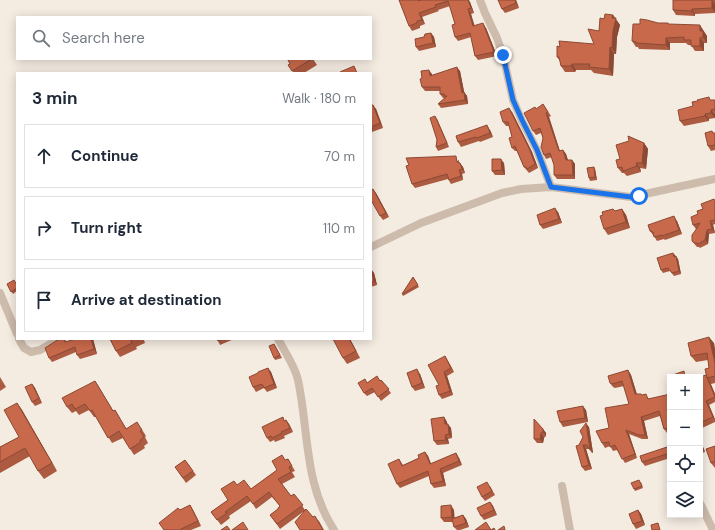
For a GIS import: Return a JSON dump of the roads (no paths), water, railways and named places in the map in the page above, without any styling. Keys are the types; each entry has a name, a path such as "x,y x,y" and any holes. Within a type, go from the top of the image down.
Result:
{"street":[{"path":"480,0 503,55 513,100 537,150 551,187"},
{"path":"372,247 421,223 502,194 521,189 551,187 631,197 715,179"},
{"path":"0,294 16,332"},
{"path":"20,340 24,348 31,352 40,350 57,340"},
{"path":"279,340 290,360 298,379 312,477 317,497 334,530"},
{"path":"562,486 570,530"},
{"path":"703,510 713,530"}]}
